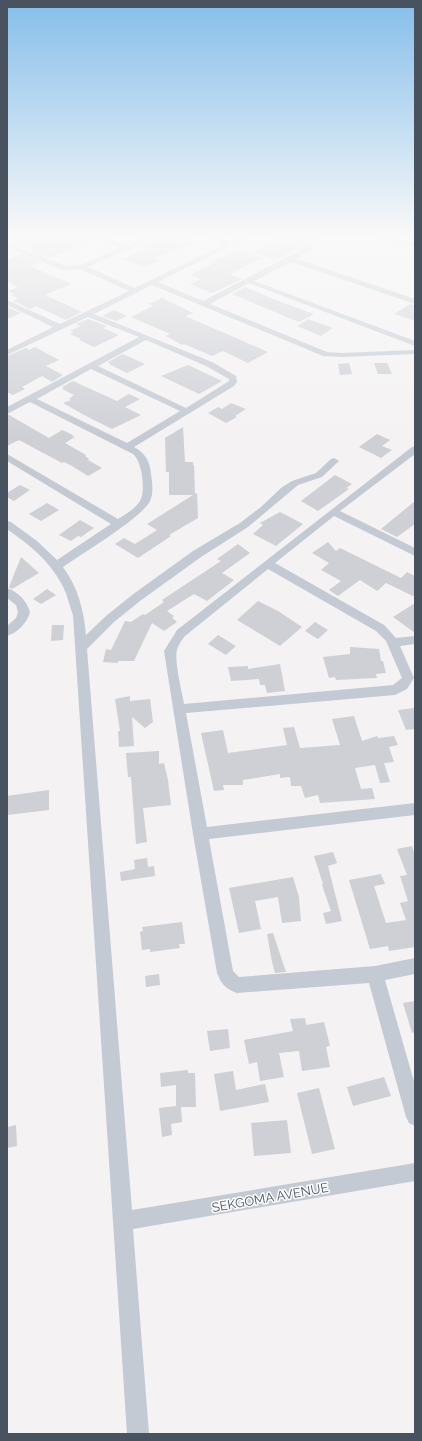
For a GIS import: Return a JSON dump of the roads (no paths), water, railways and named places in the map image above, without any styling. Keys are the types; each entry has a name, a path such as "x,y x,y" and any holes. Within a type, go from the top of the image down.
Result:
{"street":[{"path":"10,303 59,327"},
{"path":"7,353 110,303"},
{"path":"308,303 415,344"},
{"path":"203,304 326,354 349,355 415,352"},
{"path":"88,314 209,364 232,378 232,382 230,384 127,447"},
{"path":"7,411 146,337"},
{"path":"91,366 186,411"},
{"path":"30,399 127,447 141,456 144,461 147,484 146,498 143,504 133,514 58,566"},
{"path":"415,449 181,633 170,651 200,834 225,973 229,980 237,985 375,974 415,966"},
{"path":"7,457 118,524"},
{"path":"82,647 110,619 136,598 197,554 244,525 295,483 319,475 334,461"},
{"path":"333,512 415,552"},
{"path":"7,524 39,547 58,566 68,584 79,615 124,1221 138,1434"},
{"path":"179,709 395,690 402,687 408,678 387,634 380,628 268,564"},
{"path":"7,592 21,602 24,607 24,613 17,625 7,632"},
{"path":"392,643 415,640"},
{"path":"200,834 415,809"},
{"path":"375,974 415,1117"},
{"name":"SEKGOMA AVENUE","path":"124,1221 415,1172"}]}
